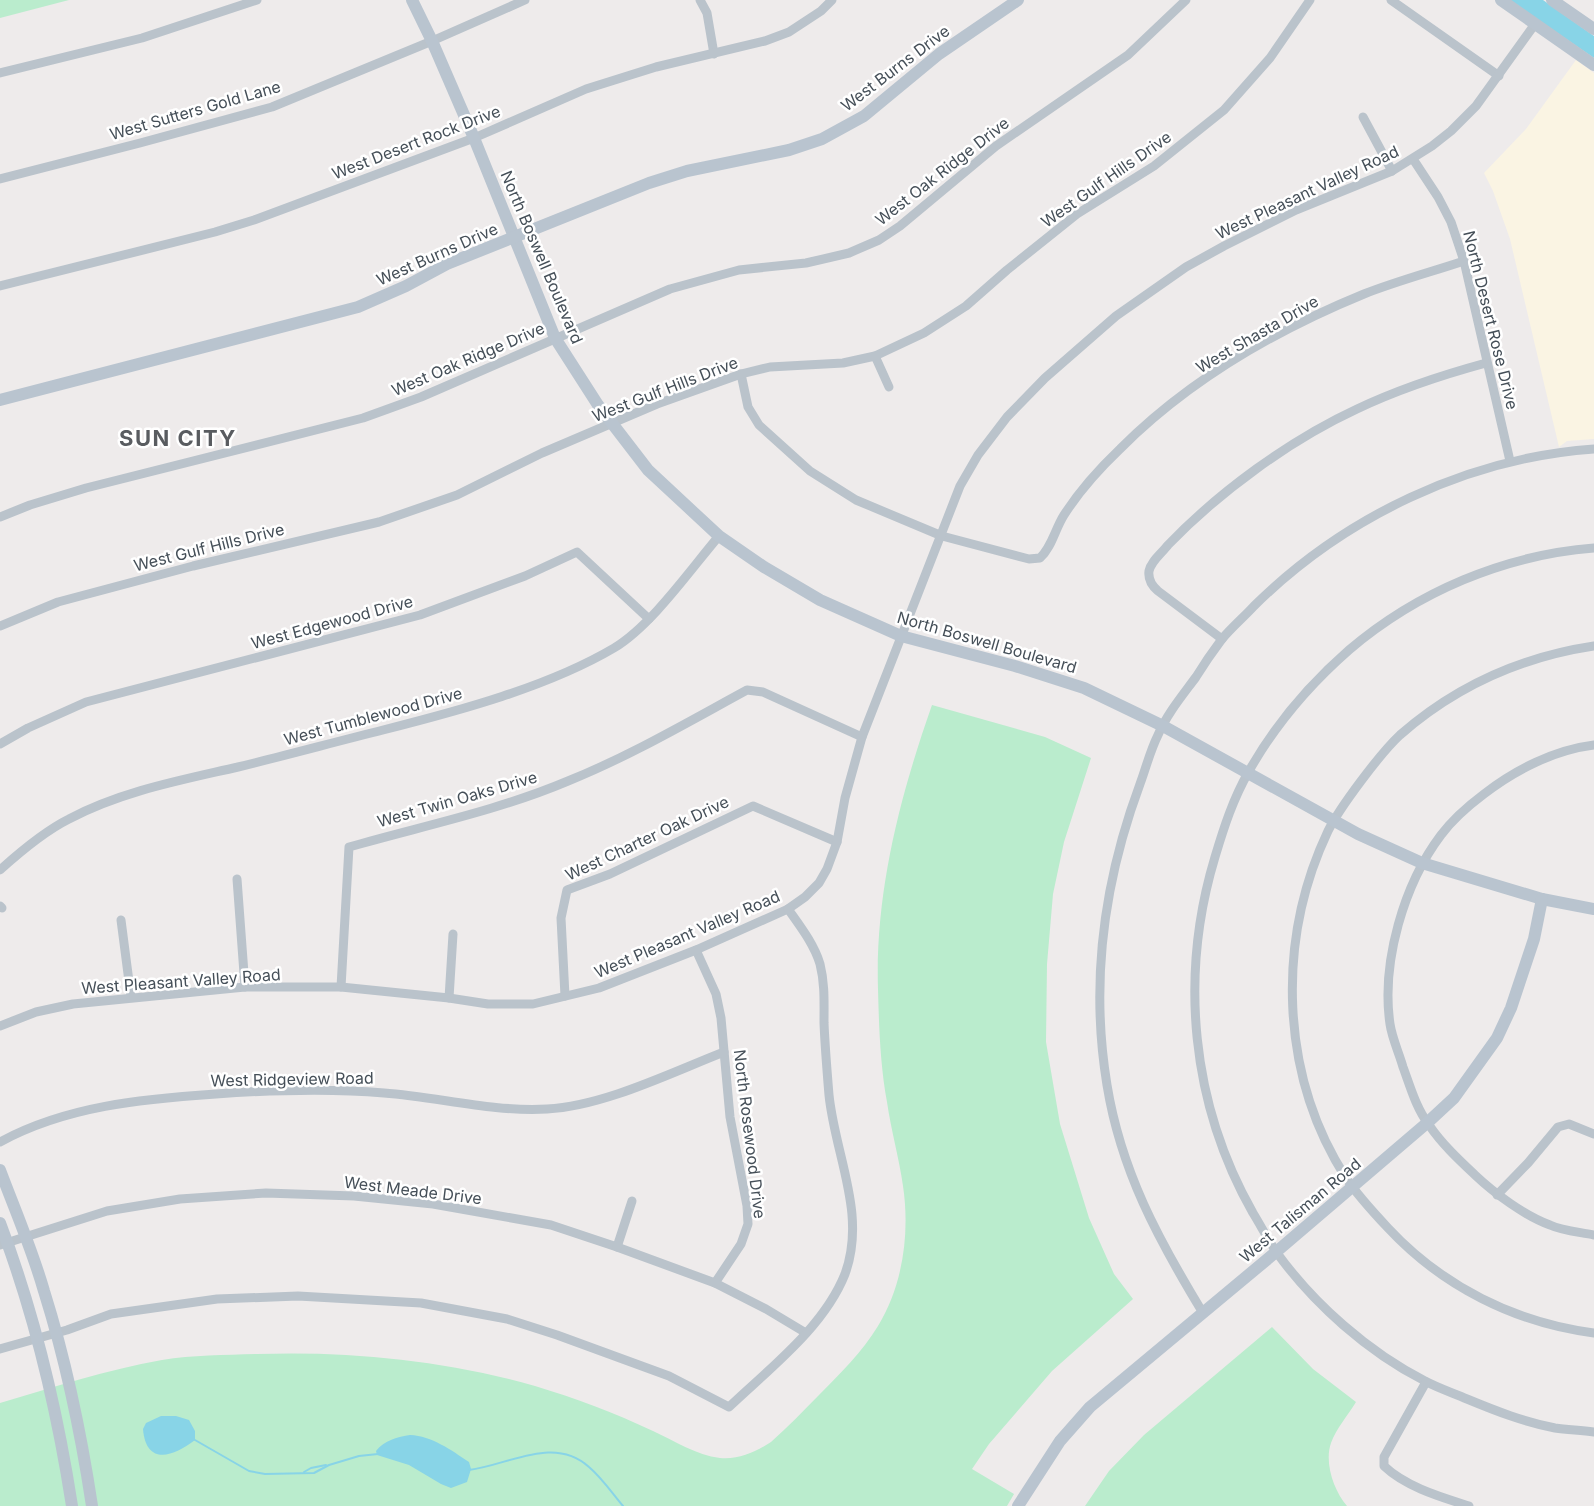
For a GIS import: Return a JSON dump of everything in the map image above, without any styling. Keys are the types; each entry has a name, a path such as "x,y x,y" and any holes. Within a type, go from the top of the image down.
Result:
{"street":[{"path":"0,73 142,38 257,0"},
{"name":"North Boswell Boulevard","path":"412,0 474,138 555,338 584,384 648,470 719,536 764,567 820,600 901,636 1015,666 1084,688 1163,726 1334,821 1422,863 1542,899 1594,909"},
{"name":"West Sutters Gold Lane","path":"0,178 140,143 272,106 432,41 525,0"},
{"path":"700,0 707,13 714,54"},
{"name":"West Desert Rock Drive","path":"0,286 204,235 254,220 474,138 586,89 645,70 765,41 789,32 821,11 832,0"},
{"name":"West Burns Drive","path":"0,400 358,307 406,286 447,264 649,183 687,171 789,150 822,139 864,116 939,54 1018,0"},
{"name":"West Oak Ridge Drive","path":"0,517 86,488 363,418 421,397 670,289 697,280 739,270 806,263 849,253 879,240 900,226 996,146 1128,55 1186,0"},
{"name":"West Gulf Hills Drive","path":"0,626 58,602 193,566 379,522 457,495 542,453 657,404 741,374 770,367 843,363 875,356 924,333 966,306 1077,214 1154,166 1224,110 1262,66 1310,0"},
{"path":"1391,0 1499,76"},
{"path":"1501,0 1594,65"},
{"path":"1559,2 1594,29"},
{"name":"West Pleasant Valley Road","path":"0,1026 36,1012 55,1008 131,997 245,987 341,987 488,1004 533,1004 599,988 696,950 788,909 819,884 827,869 837,842 845,798 862,737 960,486 978,455 1006,417 1045,378 1116,316 1186,267 1296,210 1392,171 1413,159 1457,125 1476,106 1535,24"},
{"path":"1364,117 1392,171"},
{"name":"North Desert Rose Drive","path":"1413,159 1451,222 1464,261 1510,461"},
{"name":"West Shasta Drive","path":"741,374 748,407 759,425 810,471 856,500 942,536 1029,559 1040,558 1048,551 1062,518 1080,490 1121,447 1196,385 1270,339 1334,308 1392,283 1464,261"},
{"path":"875,356 889,387"},
{"path":"1222,639 1152,584 1149,575 1151,565 1171,543 1195,519 1246,479 1279,454 1318,430 1390,394 1446,374 1486,363"},
{"path":"1203,1313 1168,1256 1145,1210 1129,1169 1107,1087 1099,1016 1103,921 1118,850 1132,805 1163,726 1222,639 1271,589 1360,524 1429,489 1510,461 1549,453 1594,449"},
{"name":"West Tumblewood Drive","path":"0,870 19,853 68,819 107,802 155,787 442,715 512,692 565,671 615,647 649,619 719,536"},
{"path":"1594,548 1539,555 1499,567 1420,600 1372,631 1324,672 1284,718 1248,773 1225,822 1206,890 1195,960 1194,1001 1197,1044 1209,1107 1224,1154 1243,1195 1276,1252 1308,1290 1346,1326 1392,1362 1426,1382 1503,1415 1554,1428 1594,1432"},
{"name":"West Edgewood Drive","path":"0,744 28,728 86,702 420,615 525,576 577,552 649,619"},
{"path":"1594,646 1523,662 1476,682 1436,707 1399,736 1372,767 1334,821 1314,869 1302,907 1295,940 1292,976 1295,1040 1303,1081 1331,1151 1363,1201 1408,1250 1434,1271 1475,1296 1517,1315 1543,1323 1594,1333"},
{"name":"West Twin Oaks Drive","path":"341,987 349,847 493,808 566,782 638,750 747,690 763,692 862,737"},
{"path":"1594,745 1558,752 1511,775 1465,809 1442,834 1422,863 1408,896 1390,959 1388,995 1390,1025 1411,1091 1427,1123 1451,1153 1497,1195 1549,1225 1594,1235"},
{"name":"West Charter Oak Drive","path":"565,996 561,918 567,890 610,874 753,806 837,842"},
{"path":"237,879 245,987"},
{"name":"West Talisman Road","path":"1018,1506 1060,1442 1090,1407 1353,1187 1454,1098 1497,1038 1511,1008 1534,939 1542,899"},
{"path":"0,1349 111,1314 217,1299 298,1296 421,1303 507,1319 567,1338 669,1376 729,1407 826,1311 845,1273 850,1254 853,1215 830,1099 825,1043 824,982 819,961 806,933 788,909"},
{"path":"121,920 131,997"},
{"path":"449,998 453,934"},
{"name":"North Rosewood Drive","path":"696,950 716,994 730,1117 747,1206 748,1224 741,1244 715,1283"},
{"name":"West Ridgeview Road","path":"0,1142 70,1113 103,1106 168,1097 261,1090 385,1093 507,1110 550,1109 601,1100 724,1052"},
{"path":"1497,1195 1528,1163 1557,1127 1569,1124 1594,1134"},
{"path":"0,1170 27,1238 56,1333 74,1404 92,1506"},
{"name":"West Meade Drive","path":"4,1244 107,1211 180,1199 266,1193 354,1196 433,1204 551,1225 617,1246 715,1283 806,1333"},
{"path":"617,1246 632,1201"},
{"path":"0,1223 4,1244 27,1296 39,1338 55,1407 72,1506"},
{"path":"1426,1382 1384,1456 1384,1466 1393,1474 1422,1489 1469,1506"}],"shaded area":[{"path":"1576,60 1594,73 1594,439 1567,441 1559,447 1510,239 1484,173 1526,129"}],"green space":[{"path":"0,0 69,0 0,18"},
{"path":"932,705 1045,737 1091,758 1064,842 1053,894 1047,964 1046,1042 1060,1124 1089,1218 1114,1274 1133,1299 1052,1371 989,1444 972,1469 1014,1494 1007,1506 0,1506 0,1403 80,1379 185,1357 292,1353 362,1356 432,1364 501,1377 595,1406 702,1454 720,1458 740,1456 771,1442 835,1379 865,1345 887,1310 903,1258 905,1204 883,1074 880,1045 878,953 885,881 892,845 920,739"},
{"path":"1272,1327 1313,1369 1356,1402 1336,1433 1329,1451 1332,1476 1338,1493 1347,1506 1085,1506 1109,1471 1144,1435"}],"water":[{"path":"1509,0 1543,0 1594,36 1594,58"},
{"path":"161,1416 176,1416 189,1420 195,1431 195,1440 170,1454 162,1455 149,1449 143,1429 146,1423"},
{"path":"410,1435 434,1441 469,1462 471,1469 467,1482 451,1488 409,1465 377,1455 376,1451 379,1447 387,1442"}],"waterway":[{"path":"195,1440 249,1471 265,1474 314,1473 329,1465 359,1456 378,1454"},
{"path":"469,1470 531,1455 561,1453 589,1467 623,1506"},
{"path":"304,1472 326,1465"}],"district":[{"name":"SUN CITY","path":"178,438"}]}
